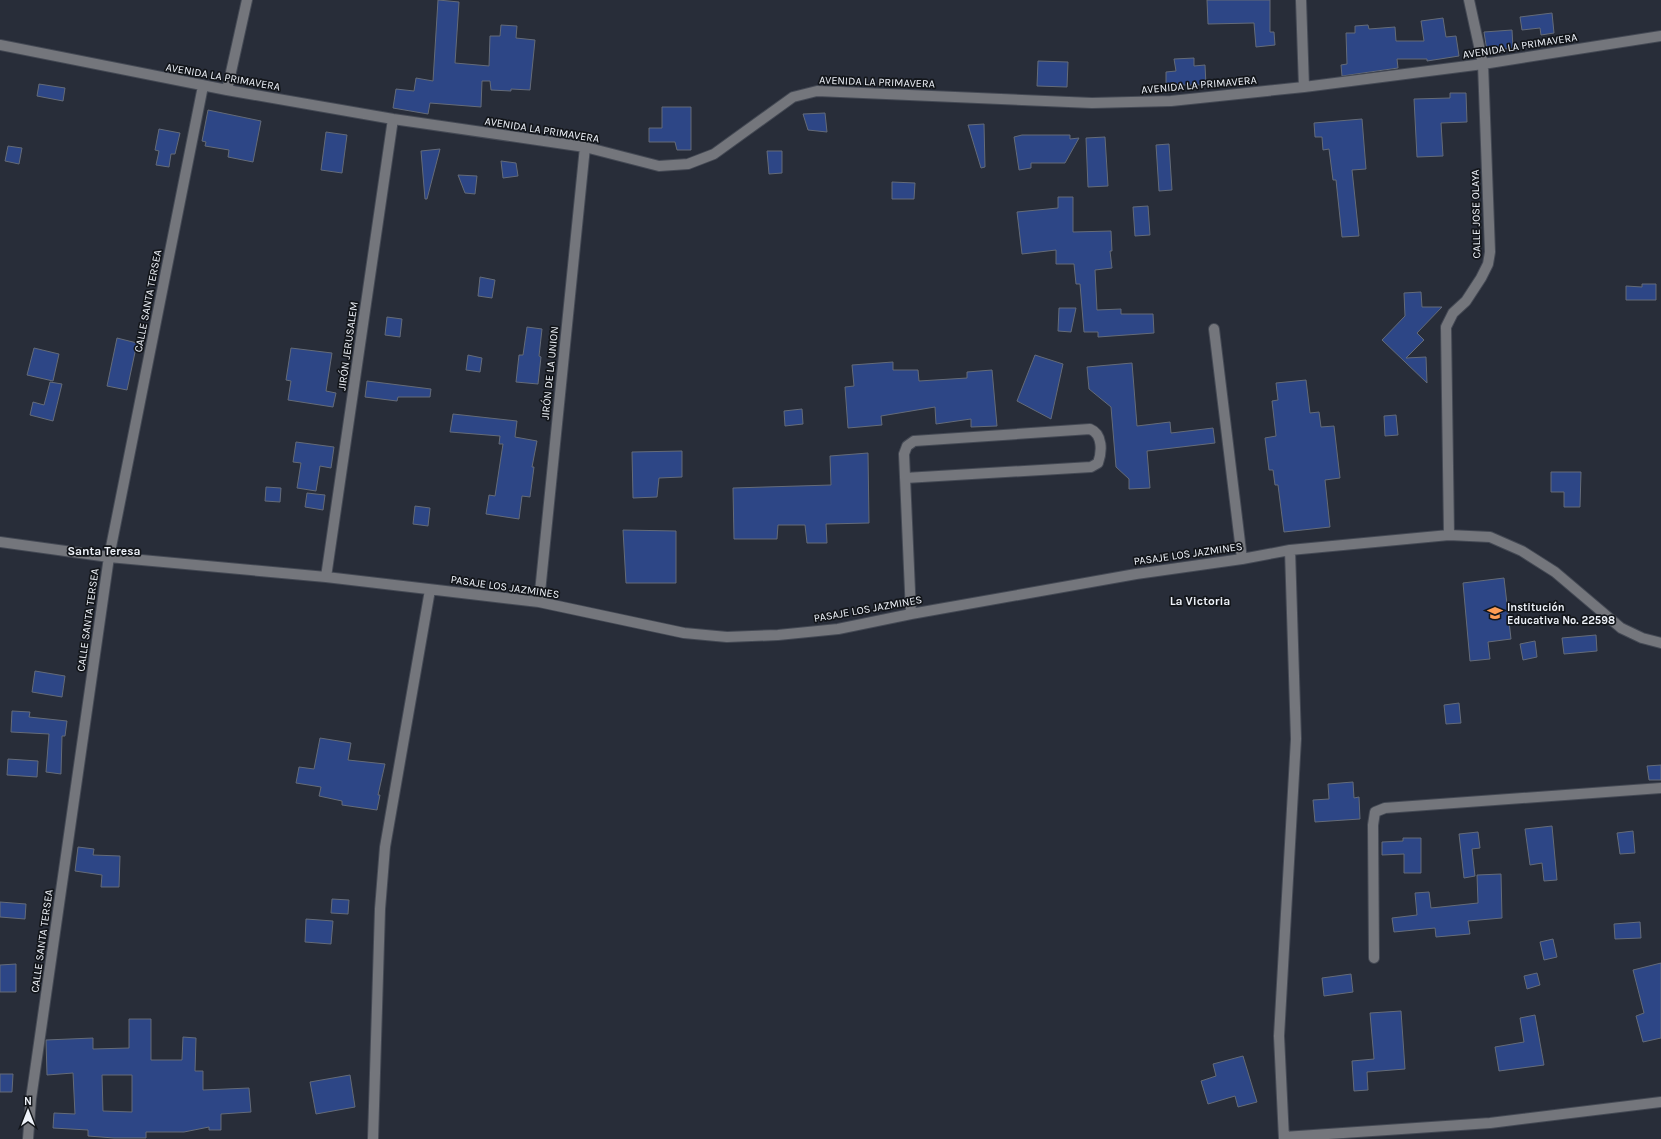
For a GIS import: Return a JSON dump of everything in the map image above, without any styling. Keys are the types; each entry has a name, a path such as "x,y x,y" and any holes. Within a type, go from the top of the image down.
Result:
{"street":[{"path":"227,90 247,0"},
{"path":"1301,0 1304,87"},
{"name":"CALLE JOSE OLAYA","path":"1448,535 1446,328 1454,313 1466,301 1481,278 1488,264 1490,252 1483,64 1469,0"},
{"name":"AVENIDA LA PRIMAVERA","path":"0,45 203,86 393,119 585,147 659,166 688,164 714,154 793,97 817,91 1092,103 1171,101 1304,87 1483,64 1661,36"},
{"name":"CALLE SANTA TERSEA","path":"28,1139 31,1099 109,557 203,86"},
{"name":"JIRÓN JERUSALEM","path":"326,577 393,119"},
{"name":"JIRÓN DE LA UNION","path":"539,602 585,147"},
{"path":"1214,329 1242,559"},
{"path":"905,478 1091,467 1098,463 1101,455 1100,437 1096,431 1090,429 914,441 907,446 904,454 905,478 911,614"},
{"name":"PASAJE LOS JAZMINES","path":"0,542 109,557 326,577 539,602 684,633 727,637 778,635 838,629 911,614 1136,574 1242,559 1290,550 1448,535 1490,537 1522,551 1555,572 1621,628 1642,638 1661,643"},
{"path":"1290,550 1296,739 1279,1036 1284,1138 1490,1123 1661,1102"},
{"path":"373,1139 380,909 385,847 430,590"},
{"path":"1374,958 1373,825 1375,812 1385,808 1661,788"}],"building":[{"path":"438,0 459,2 455,63 489,66 490,36 500,36 501,25 517,26 516,38 535,40 530,90 491,90 490,81 482,81 481,107 430,103 428,114 393,108 396,89 414,91 416,78 433,81"},
{"path":"1207,0 1270,0 1270,32 1274,32 1275,45 1256,47 1254,23 1208,24"},
{"path":"1552,13 1554,33 1541,35 1540,28 1522,30 1520,17"},
{"path":"1443,18 1446,37 1456,36 1459,56 1427,61 1427,59 1397,59 1398,68 1342,76 1341,65 1347,64 1346,33 1355,33 1355,26 1368,25 1369,29 1395,27 1396,41 1424,41 1421,21"},
{"path":"1512,30 1513,48 1487,51 1484,32"},
{"path":"1194,58 1194,66 1205,65 1206,85 1166,85 1166,72 1176,71 1174,59"},
{"path":"1038,61 1068,62 1067,87 1037,86"},
{"path":"39,84 65,88 63,101 37,96"},
{"path":"1450,93 1466,93 1467,122 1441,123 1443,156 1417,157 1414,99 1450,98"},
{"path":"662,107 691,107 691,150 677,150 675,142 649,142 649,128 662,128"},
{"path":"208,110 261,121 253,162 228,157 229,150 205,146 206,142 202,141"},
{"path":"825,113 827,132 808,130 803,114"},
{"path":"1362,119 1366,169 1352,170 1359,236 1342,237 1336,180 1333,180 1329,149 1323,150 1322,137 1315,137 1314,123"},
{"path":"984,124 985,167 981,168 968,125"},
{"path":"159,129 180,133 175,154 171,154 169,167 156,165 159,151 155,150"},
{"path":"326,132 347,135 342,173 321,170"},
{"path":"1022,135 1070,135 1070,139 1079,138 1065,163 1031,163 1031,168 1019,170 1014,137"},
{"path":"1105,137 1108,186 1088,187 1086,138"},
{"path":"1169,144 1172,190 1159,191 1156,145"},
{"path":"8,146 22,148 19,164 5,161"},
{"path":"440,149 427,199 425,199 421,151"},
{"path":"767,151 782,151 782,173 769,174"},
{"path":"501,161 516,163 518,176 503,178"},
{"path":"458,175 477,176 475,194 465,193"},
{"path":"892,182 915,183 914,199 892,199"},
{"path":"1058,197 1073,197 1073,232 1111,231 1112,251 1110,251 1112,268 1095,270 1097,310 1121,309 1121,314 1153,314 1154,333 1098,337 1098,332 1084,332 1080,284 1076,284 1074,264 1056,264 1056,250 1022,254 1017,212 1058,208"},
{"path":"1148,206 1150,235 1135,236 1133,207"},
{"path":"480,277 495,280 492,298 478,296"},
{"path":"1642,284 1656,284 1656,300 1626,300 1626,286 1642,287"},
{"path":"1421,292 1422,307 1442,307 1417,333 1424,340 1406,358 1426,357 1427,383 1382,340 1405,316 1404,293"},
{"path":"1059,308 1076,308 1071,332 1058,331"},
{"path":"387,317 402,319 400,337 385,335"},
{"path":"527,327 542,329 538,384 516,382 519,355 523,355"},
{"path":"117,338 137,343 127,390 107,386"},
{"path":"34,348 59,354 53,381 27,375"},
{"path":"291,348 332,353 326,391 336,393 333,407 288,400 291,381 286,380"},
{"path":"468,355 482,358 480,372 466,370"},
{"path":"1035,355 1063,364 1051,419 1017,401"},
{"path":"893,362 893,370 918,370 919,381 967,378 967,372 992,370 997,426 971,427 971,419 936,424 935,407 881,416 882,425 848,428 845,387 854,386 852,365"},
{"path":"1132,363 1137,426 1170,422 1171,433 1213,428 1215,443 1147,451 1150,488 1129,489 1129,479 1116,467 1111,407 1089,389 1087,367"},
{"path":"1306,380 1310,413 1319,412 1321,427 1334,426 1340,478 1325,480 1330,527 1284,532 1278,485 1275,485 1273,470 1269,470 1265,438 1276,436 1272,401 1278,400 1276,383"},
{"path":"367,381 431,389 430,397 398,397 397,401 365,397"},
{"path":"50,382 62,384 53,421 30,415 33,402 44,405"},
{"path":"802,409 803,424 785,426 784,411"},
{"path":"453,414 517,421 515,437 537,441 532,467 534,467 530,497 522,496 519,519 486,514 489,495 495,496 503,444 499,444 500,436 450,432"},
{"path":"1396,415 1398,435 1385,436 1384,416"},
{"path":"296,442 334,447 331,468 320,466 316,491 297,488 301,463 293,462"},
{"path":"682,451 682,477 659,478 657,497 633,498 632,452"},
{"path":"868,453 869,523 826,524 827,543 807,543 805,525 778,525 777,539 734,539 733,488 831,485 830,456"},
{"path":"1551,472 1581,472 1580,507 1564,507 1564,492 1551,492"},
{"path":"266,487 281,488 280,502 265,501"},
{"path":"307,493 325,495 323,510 305,507"},
{"path":"415,506 430,508 428,526 413,524"},
{"path":"623,530 676,531 676,583 626,583"},
{"path":"1504,578 1511,639 1488,642 1490,659 1470,661 1463,583"},
{"path":"1596,635 1597,651 1564,654 1562,638"},
{"path":"1535,641 1537,657 1523,660 1520,644"},
{"path":"35,671 65,676 62,697 32,692"},
{"path":"1459,703 1461,723 1446,724 1444,705"},
{"path":"12,711 30,712 29,717 67,721 65,736 62,736 61,774 46,772 49,734 11,732"},
{"path":"320,738 351,743 348,760 385,764 378,795 380,795 377,810 342,805 342,801 319,796 321,787 296,783 299,767 314,769"},
{"path":"8,759 38,761 37,777 7,775"},
{"path":"1661,765 1661,780 1649,780 1647,766"},
{"path":"1353,782 1354,798 1359,797 1360,819 1315,822 1313,800 1329,799 1328,784"},
{"path":"1552,826 1557,880 1544,881 1542,863 1530,865 1525,829"},
{"path":"1633,831 1635,853 1620,854 1617,833"},
{"path":"1478,832 1480,848 1472,849 1475,876 1464,878 1459,834"},
{"path":"1403,838 1421,838 1421,873 1404,873 1404,854 1382,855 1382,842 1403,841"},
{"path":"78,847 94,849 93,855 120,856 119,887 101,887 102,875 75,871"},
{"path":"1501,874 1502,918 1468,921 1470,934 1436,937 1435,928 1394,932 1392,918 1417,915 1415,893 1429,892 1431,908 1478,903 1477,875"},
{"path":"332,899 349,900 348,914 331,913"},
{"path":"0,902 26,904 25,919 0,917"},
{"path":"306,919 333,921 331,944 305,942"},
{"path":"1640,922 1641,938 1615,939 1614,924"},
{"path":"1553,939 1557,957 1544,960 1540,942"},
{"path":"1661,963 1661,1038 1643,1042 1636,1016 1644,1013 1633,970"},
{"path":"16,964 16,992 0,992 0,965"},
{"path":"1537,973 1540,985 1527,989 1524,976"},
{"path":"1351,974 1353,992 1324,996 1322,978"},
{"path":"1401,1011 1405,1069 1367,1072 1368,1090 1354,1091 1352,1061 1374,1059 1370,1013"},
{"path":"1535,1015 1544,1065 1499,1071 1495,1047 1524,1042 1520,1018"},
{"path":"129,1019 151,1019 151,1060 182,1060 183,1037 196,1038 195,1071 203,1071 203,1090 249,1088 251,1112 221,1114 221,1130 209,1130 209,1127 184,1132 146,1132 146,1138 88,1136 88,1130 53,1128 54,1113 75,1114 73,1073 47,1075 46,1040 93,1038 93,1049 129,1048","holes":["102,1075 132,1075 132,1112 103,1111"]},
{"path":"1243,1056 1257,1102 1238,1107 1235,1096 1208,1104 1201,1081 1216,1076 1213,1064"},
{"path":"0,1074 13,1074 12,1092 0,1092"},
{"path":"350,1075 355,1107 316,1114 310,1082"}],"place":[{"name":"Institución Educativa No. 22598","path":"1495,613"}],"district":[{"name":"Santa Teresa","path":"104,551"},
{"name":"La Victoria","path":"1200,601"}]}
